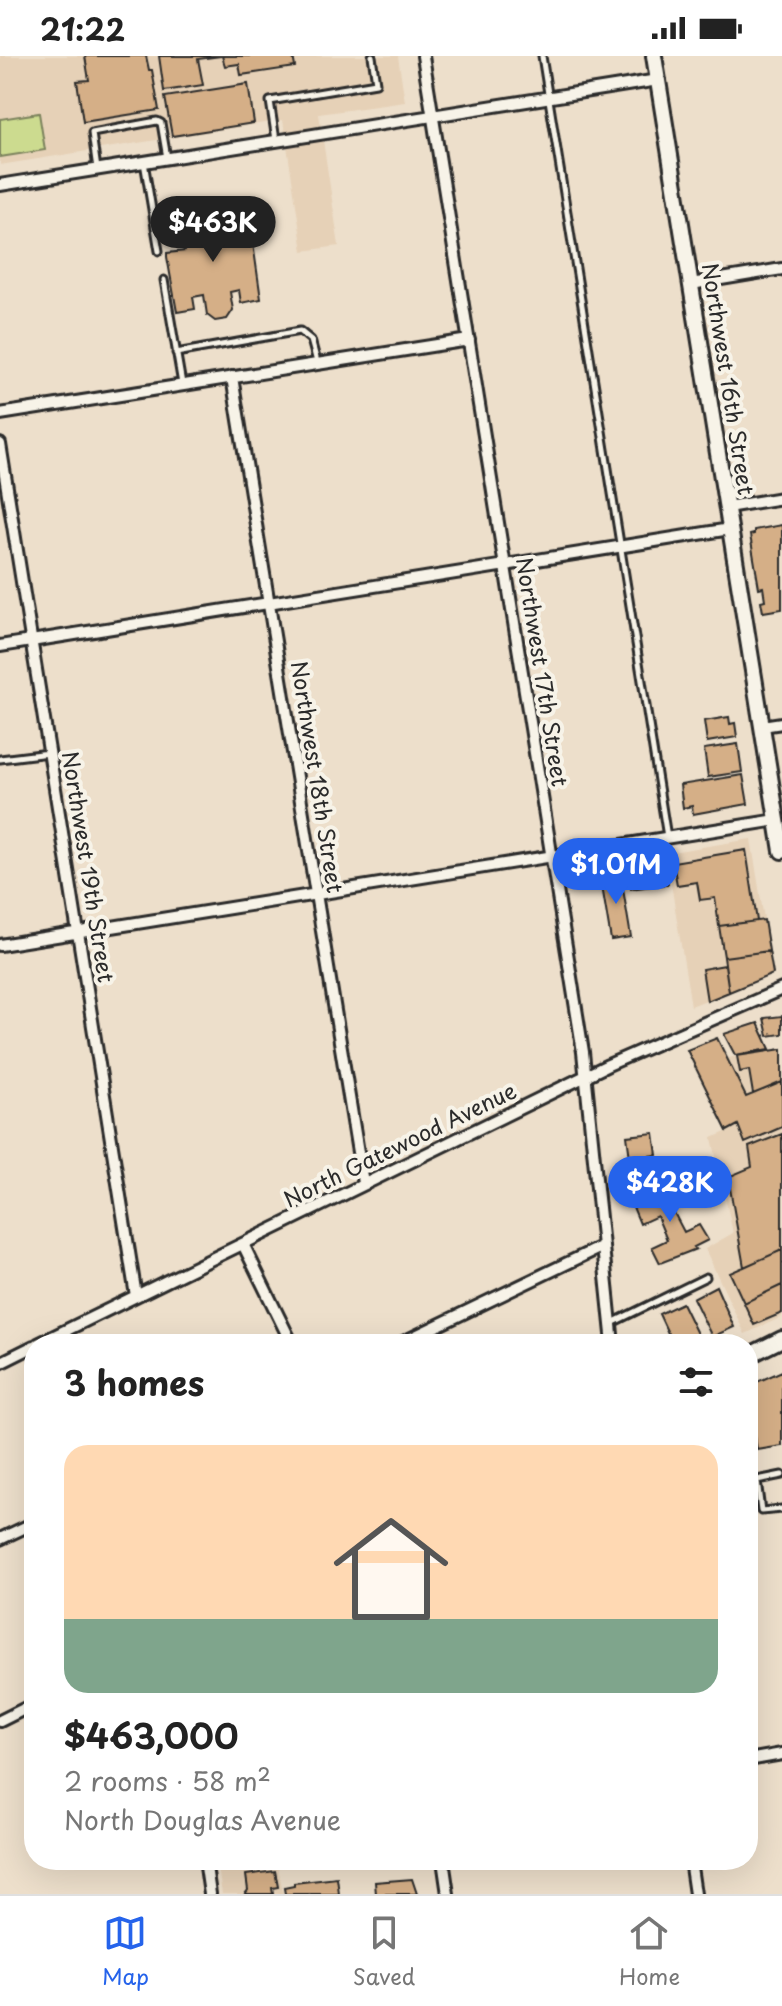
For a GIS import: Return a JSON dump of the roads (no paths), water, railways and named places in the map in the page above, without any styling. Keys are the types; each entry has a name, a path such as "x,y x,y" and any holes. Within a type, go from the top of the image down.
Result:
{"street":[{"name":"Northwest 17th Street","path":"423,56 585,1077 612,1334"},
{"name":"Northwest 16th Street","path":"654,56 782,851"},
{"path":"0,185 658,80"},
{"path":"691,284 782,269"},
{"path":"0,414 469,340"},
{"name":"Northwest 18th Street","path":"232,377 363,1183"},
{"name":"Northwest 19th Street","path":"0,444 136,1296"},
{"path":"727,507 782,498"},
{"path":"0,646 730,529"},
{"path":"762,726 782,723"},
{"path":"0,945 667,838 779,825"},
{"name":"North Gatewood Avenue","path":"58,1334 661,1040 782,989"},
{"path":"243,1244 287,1334"},
{"path":"420,1334 603,1246"},
{"path":"758,1351 782,1339"},
{"name":"North Gatewood Avenue","path":"0,1363 24,1351"},
{"path":"0,1539 24,1528"},
{"path":"0,1721 24,1709"},
{"path":"758,1758 782,1754"},
{"path":"206,1870 210,1894"},
{"path":"444,1870 448,1894"},
{"path":"691,1870 695,1894"}],"lane":[{"path":"276,141 270,101 376,83 372,56"},
{"path":"542,56 667,838"},
{"path":"97,170 92,133 157,121 161,123 167,158"},
{"path":"144,162 159,251"},
{"path":"164,280 182,385"},
{"path":"176,353 300,331 311,340 317,363"},
{"path":"0,759 49,753"},
{"path":"611,1324 706,1277"},
{"path":"758,1480 782,1475"},
{"path":"758,1488 761,1511 782,1509"}]}
